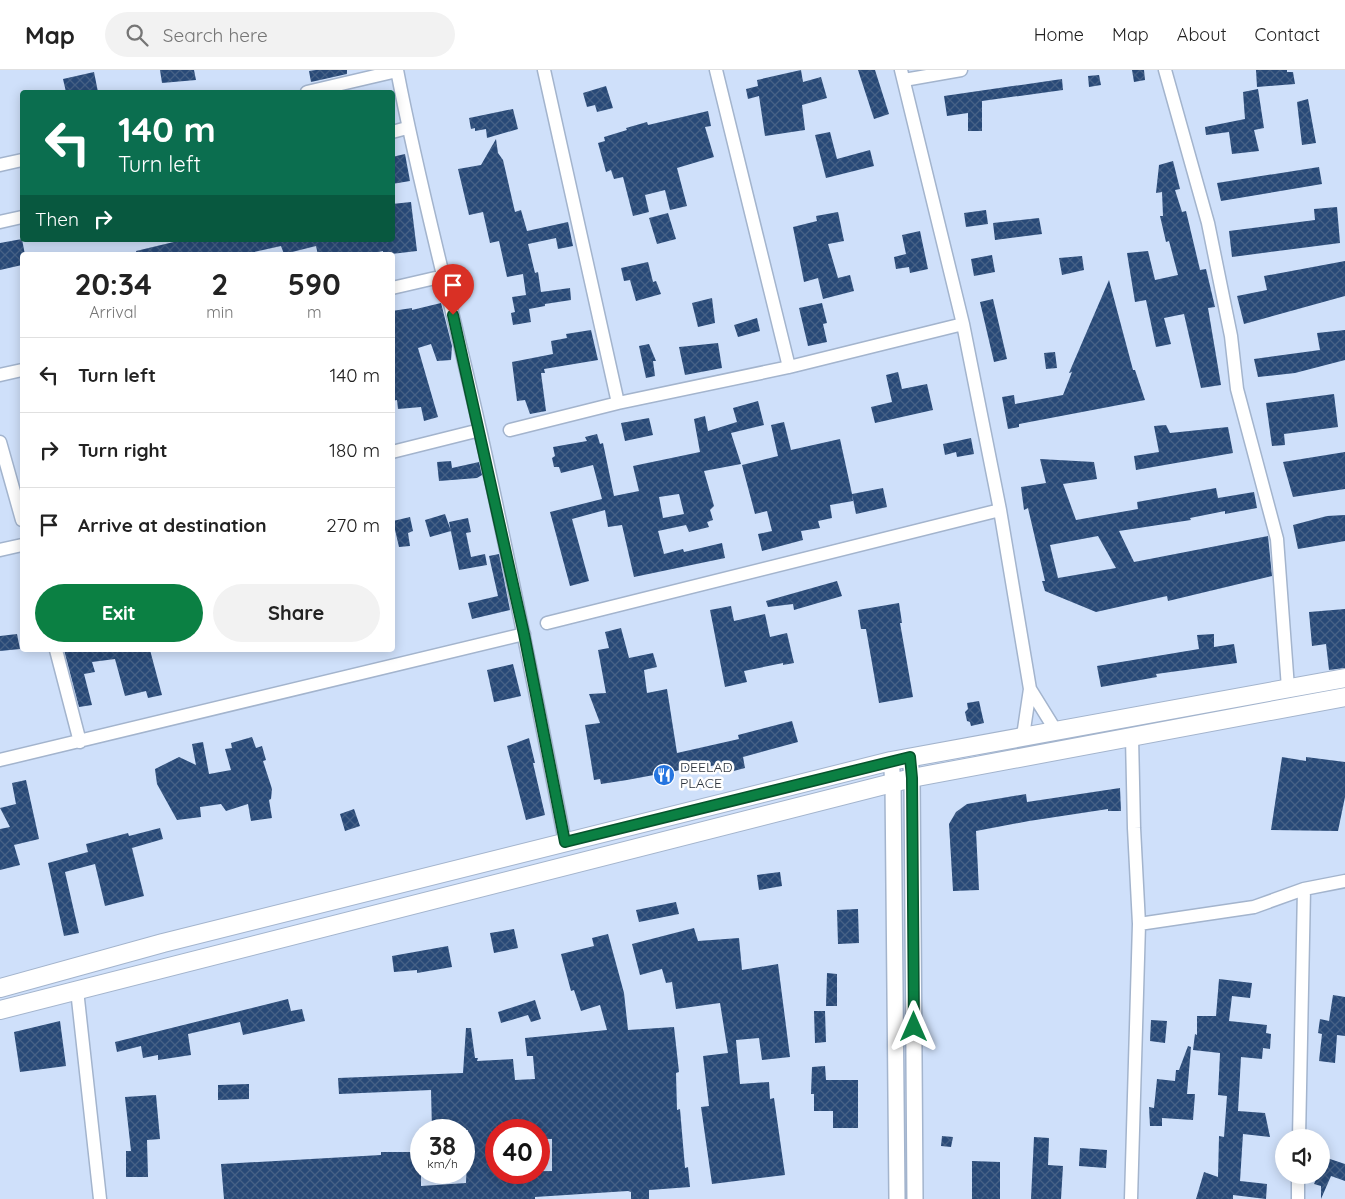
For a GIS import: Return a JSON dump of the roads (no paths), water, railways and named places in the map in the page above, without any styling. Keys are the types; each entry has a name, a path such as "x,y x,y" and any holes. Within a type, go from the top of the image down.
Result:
{"main road":[{"path":"0,988 173,941 891,761 1345,678"},
{"path":"0,1010 893,782 1345,698"}],"street":[{"path":"544,70 618,402"},
{"path":"716,70 789,367"},
{"path":"961,70 902,75 963,324 1000,510 1030,690 1024,736"},
{"path":"1165,70 1208,223 1231,336 1237,389 1277,539 1288,688"},
{"path":"316,90 397,71 407,128 480,430 524,634 565,842"},
{"path":"395,131 407,128"},
{"path":"0,165 20,160"},
{"path":"0,222 20,217"},
{"path":"395,287 444,276"},
{"path":"510,430 618,402 789,367 963,324"},
{"path":"0,375 20,370"},
{"path":"395,451 480,430"},
{"path":"0,442 20,513"},
{"path":"547,623 1000,510"},
{"path":"0,550 20,545"},
{"path":"0,760 524,634"},
{"path":"57,652 80,742"},
{"path":"1030,690 1056,731"},
{"path":"1131,1199 1139,924 1132,737"},
{"path":"910,757 912,778 915,1199"},
{"path":"891,761 893,782 897,1199"},
{"path":"1139,924 1254,907 1304,890 1345,881"},
{"path":"1299,1129 1304,890"},
{"path":"77,990 100,1199"},
{"path":"1298,1184 1298,1199"}],"place":[{"name":"DEELAD PLACE","path":"664,775"}]}
